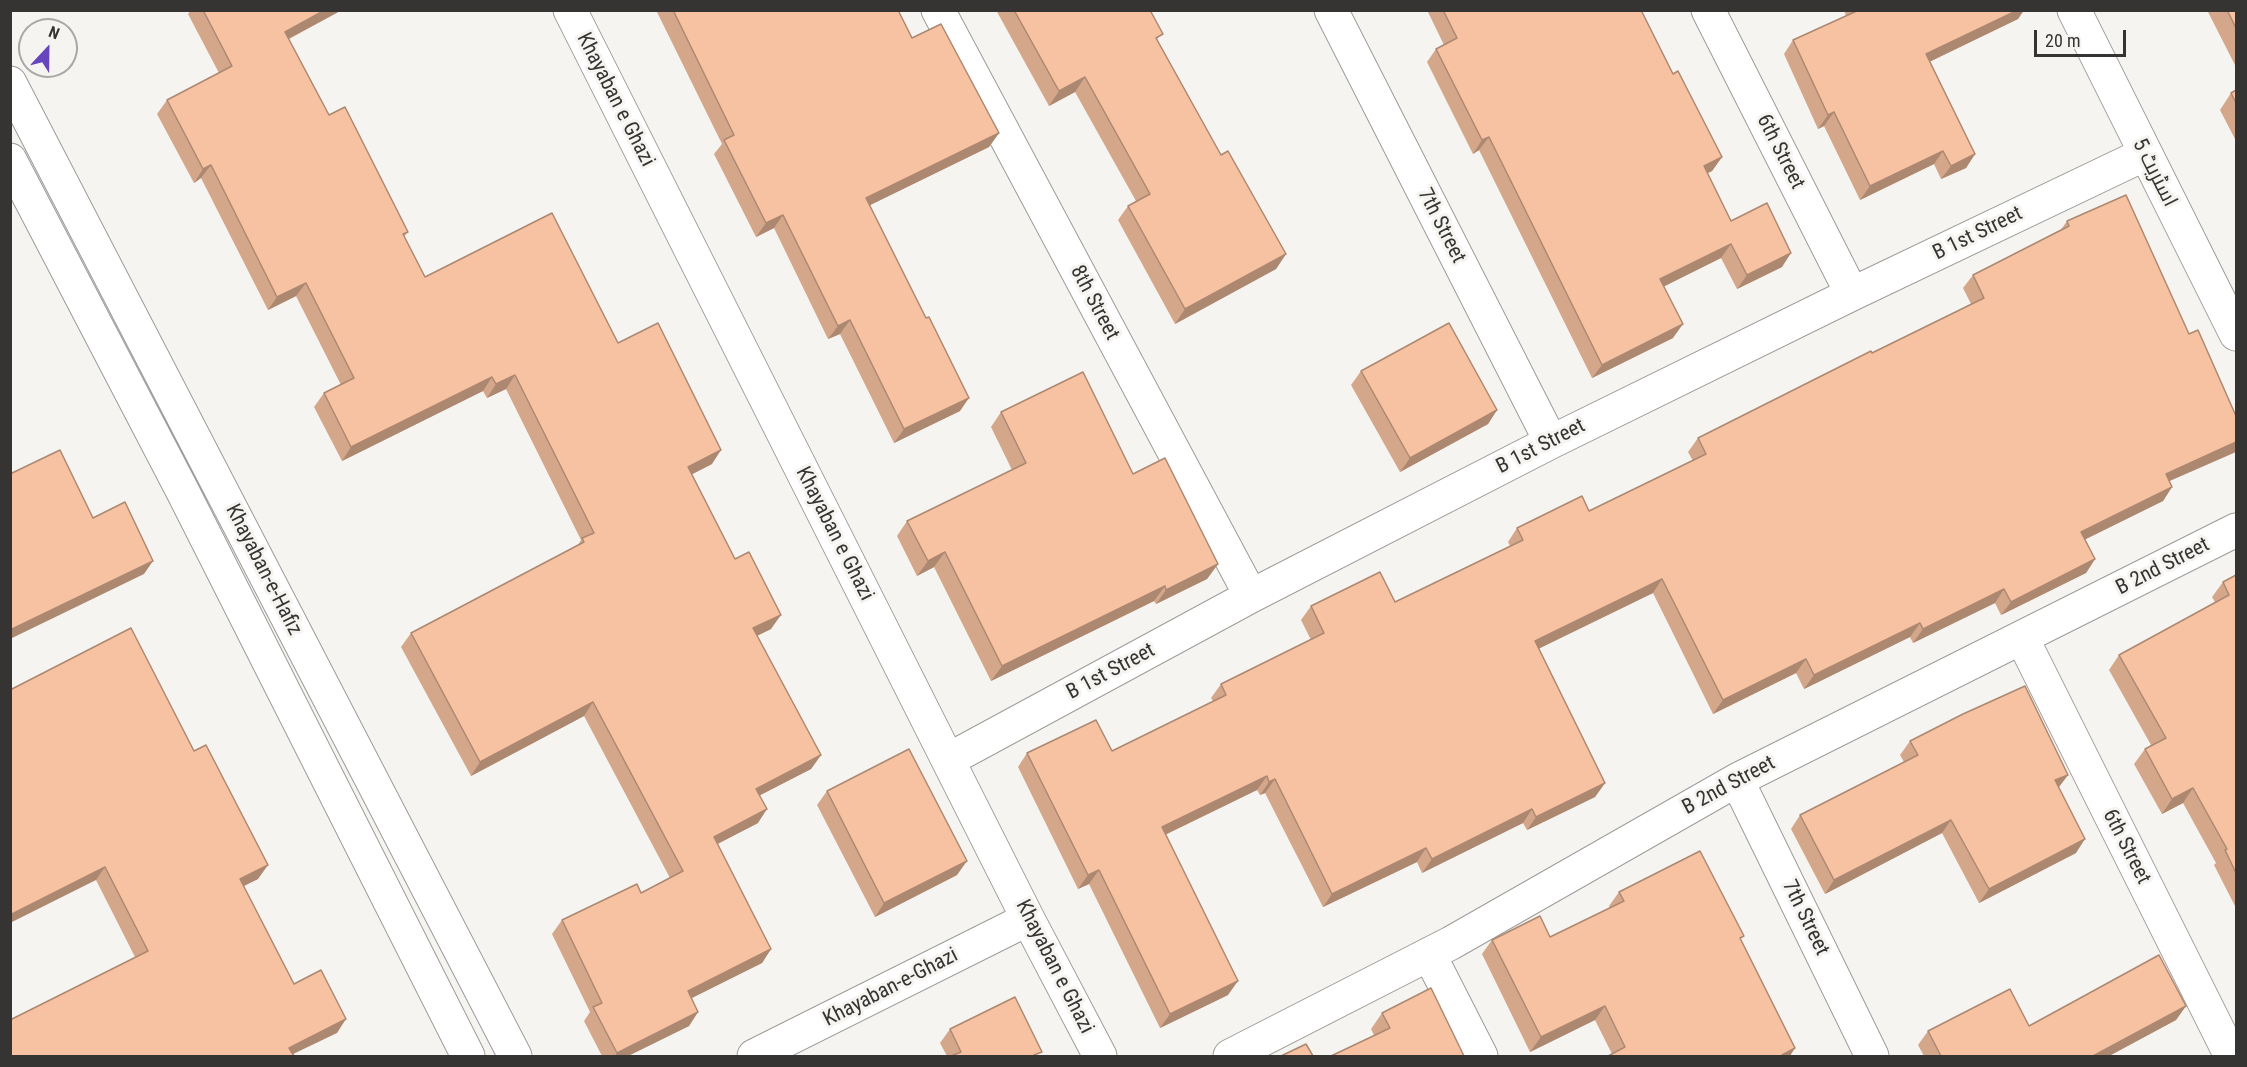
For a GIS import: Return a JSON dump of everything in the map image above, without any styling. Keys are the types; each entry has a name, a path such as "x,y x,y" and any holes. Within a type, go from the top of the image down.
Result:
{"street":[{"name":"Khayaban e Ghazi","path":"570,10 1028,919 1100,1056"},
{"name":"8th Street","path":"938,10 1251,596"},
{"name":"7th Street","path":"1331,10 1551,442"},
{"name":"6th Street","path":"1708,10 1852,294"},
{"name":"اسٹریٹ 5","path":"2074,10 2145,154 2233,319"},
{"name":"Khayaban-e-Hafiz","path":"10,83 515,1056"},
{"name":"B 1st Street","path":"948,760 1251,596 1551,442 1852,294 2145,154"},
{"name":"Khayaban-e-Hafiz","path":"10,160 183,492 468,1056"},
{"name":"B 2nd Street","path":"1230,1056 1429,954 1737,780 2236,530"},
{"name":"6th Street","path":"2022,638 2231,1056"},
{"name":"7th Street","path":"1737,780 1872,1056"},
{"name":"Khayaban-e-Ghazi","path":"754,1056 1028,919"},
{"path":"1429,954 1481,1056"}],"building":[{"path":"203,10 325,10 285,32 329,115 345,107 408,232 403,234 425,277 552,213 618,343 658,323 721,450 688,467 735,559 749,552 781,615 753,628 821,755 756,789 767,809 714,837 771,949 688,991 698,1012 617,1053 593,1007 602,1003 562,920 637,884 641,893 683,871 593,702 480,762 411,633 584,542 582,538 594,533 515,375 496,384 492,377 351,447 324,393 354,378 306,283 277,297 211,165 203,169 167,100 232,66"},
{"path":"673,10 898,10 912,38 941,24 999,133 866,198 969,398 904,429 850,320 838,326 783,215 766,223 724,140 734,135"},
{"path":"1014,10 1150,10 1163,34 1156,38 1221,155 1228,151 1286,254 1185,309 1128,206 1150,194 1085,77 1059,91"},
{"path":"1443,10 1641,10 1673,74 1678,71 1722,157 1704,166 1731,221 1767,203 1791,253 1747,275 1731,244 1660,279 1683,324 1602,365 1489,137 1482,140 1436,49 1457,38"},
{"path":"1859,10 2018,10 1926,54 1975,154 1951,166 1943,151 1870,186 1834,112 1828,115 1793,40"},
{"path":"2227,10 2236,10 2236,28"},
{"path":"2236,90 2236,103 2231,93"},
{"path":"2126,195 2189,334 2198,330 2236,416 2236,442 2166,474 2172,487 2081,532 2095,559 2011,602 2004,589 1923,629 1920,623 1814,675 1806,659 1723,700 1662,579 1535,641 1605,783 1536,817 1532,809 1432,859 1426,848 1332,894 1275,779 1269,782 1267,776 1162,827 1238,981 1170,1014 1099,870 1088,875 1027,753 1096,720 1112,751 1226,695 1221,684 1324,633 1311,606 1380,572 1395,602 1523,540 1517,528 1582,496 1589,511 1706,454 1698,438 1871,351 1872,353 1984,298 1973,275 2069,226 2067,221"},
{"path":"1449,323 1497,410 1410,458 1361,371"},
{"path":"1083,372 1133,474 1165,458 1218,564 1166,590 1165,586 1002,666 945,552 928,561 907,521 1026,463 1001,412"},
{"path":"60,450 93,518 125,502 153,561 10,630 10,474"},
{"path":"2236,575 2236,873 2225,850 2227,849 2193,788 2172,799 2145,749 2166,738 2119,655 2229,595 2223,582"},
{"path":"131,628 194,751 206,745 268,865 240,879 294,984 321,970 346,1019 289,1048 294,1056 10,1056 10,1020 148,951 105,867 10,915 10,690"},
{"path":"2025,686 2068,775 2055,780 2085,839 1989,889 1951,820 1834,880 1800,815 1918,755 1910,741"},
{"path":"909,749 967,861 884,903 827,791"},
{"path":"1700,851 1744,936 1740,938 1795,1048 1783,1056 1608,1056 1625,1047 1605,1006 1541,1037 1492,940 1540,916 1550,937 1624,901 1619,892"},
{"path":"2159,955 2186,1006 2093,1056 1941,1056 1928,1031 2010,989 2029,1026"},
{"path":"1431,988 1464,1056 1331,1056 1390,1028 1382,1013"},
{"path":"1015,997 1042,1052 1035,1056 951,1056 961,1052 950,1029"},
{"path":"1306,1044 1313,1056 1281,1056"}]}
